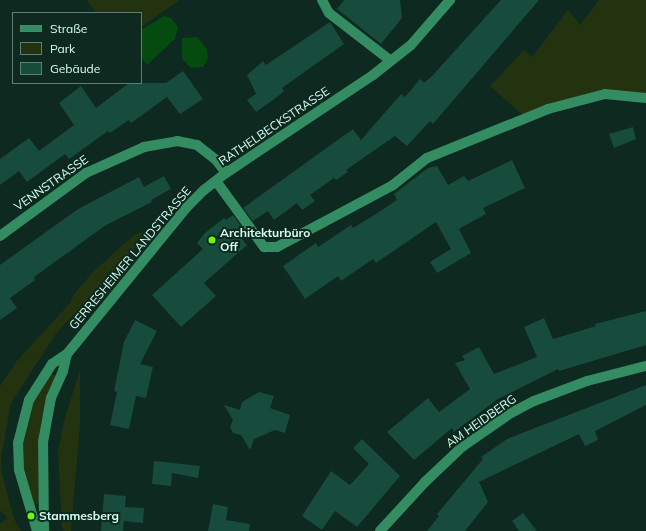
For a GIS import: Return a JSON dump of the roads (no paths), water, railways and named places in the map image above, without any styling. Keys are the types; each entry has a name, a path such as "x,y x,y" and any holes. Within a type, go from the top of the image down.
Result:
{"street":[{"path":"322,0 329,13 391,61"},
{"name":"RATHELBECKSTRASSE","path":"450,0 411,45 391,61 216,181 264,247 277,246 393,184 428,158 519,120 548,109 605,94 646,98"},
{"name":"VENNSTRASSE","path":"0,236 86,173 144,147 177,141 197,145 216,160 226,173"},
{"name":"GERRESHEIMER LANDSTRASSE","path":"37,531 19,470 18,443 22,420 39,382 52,364 67,354 186,208 216,181"},
{"name":"GERRESHEIMER LANDSTRASSE","path":"44,531 43,442 52,398 63,371 67,354"},
{"name":"AM HEIDBERG","path":"380,531 425,482 462,447 511,413 534,401 587,381 646,366"}],"place":[{"name":"Architekturbüro Off","path":"212,240"},
{"name":"Stammesberg","path":"31,516"}]}
